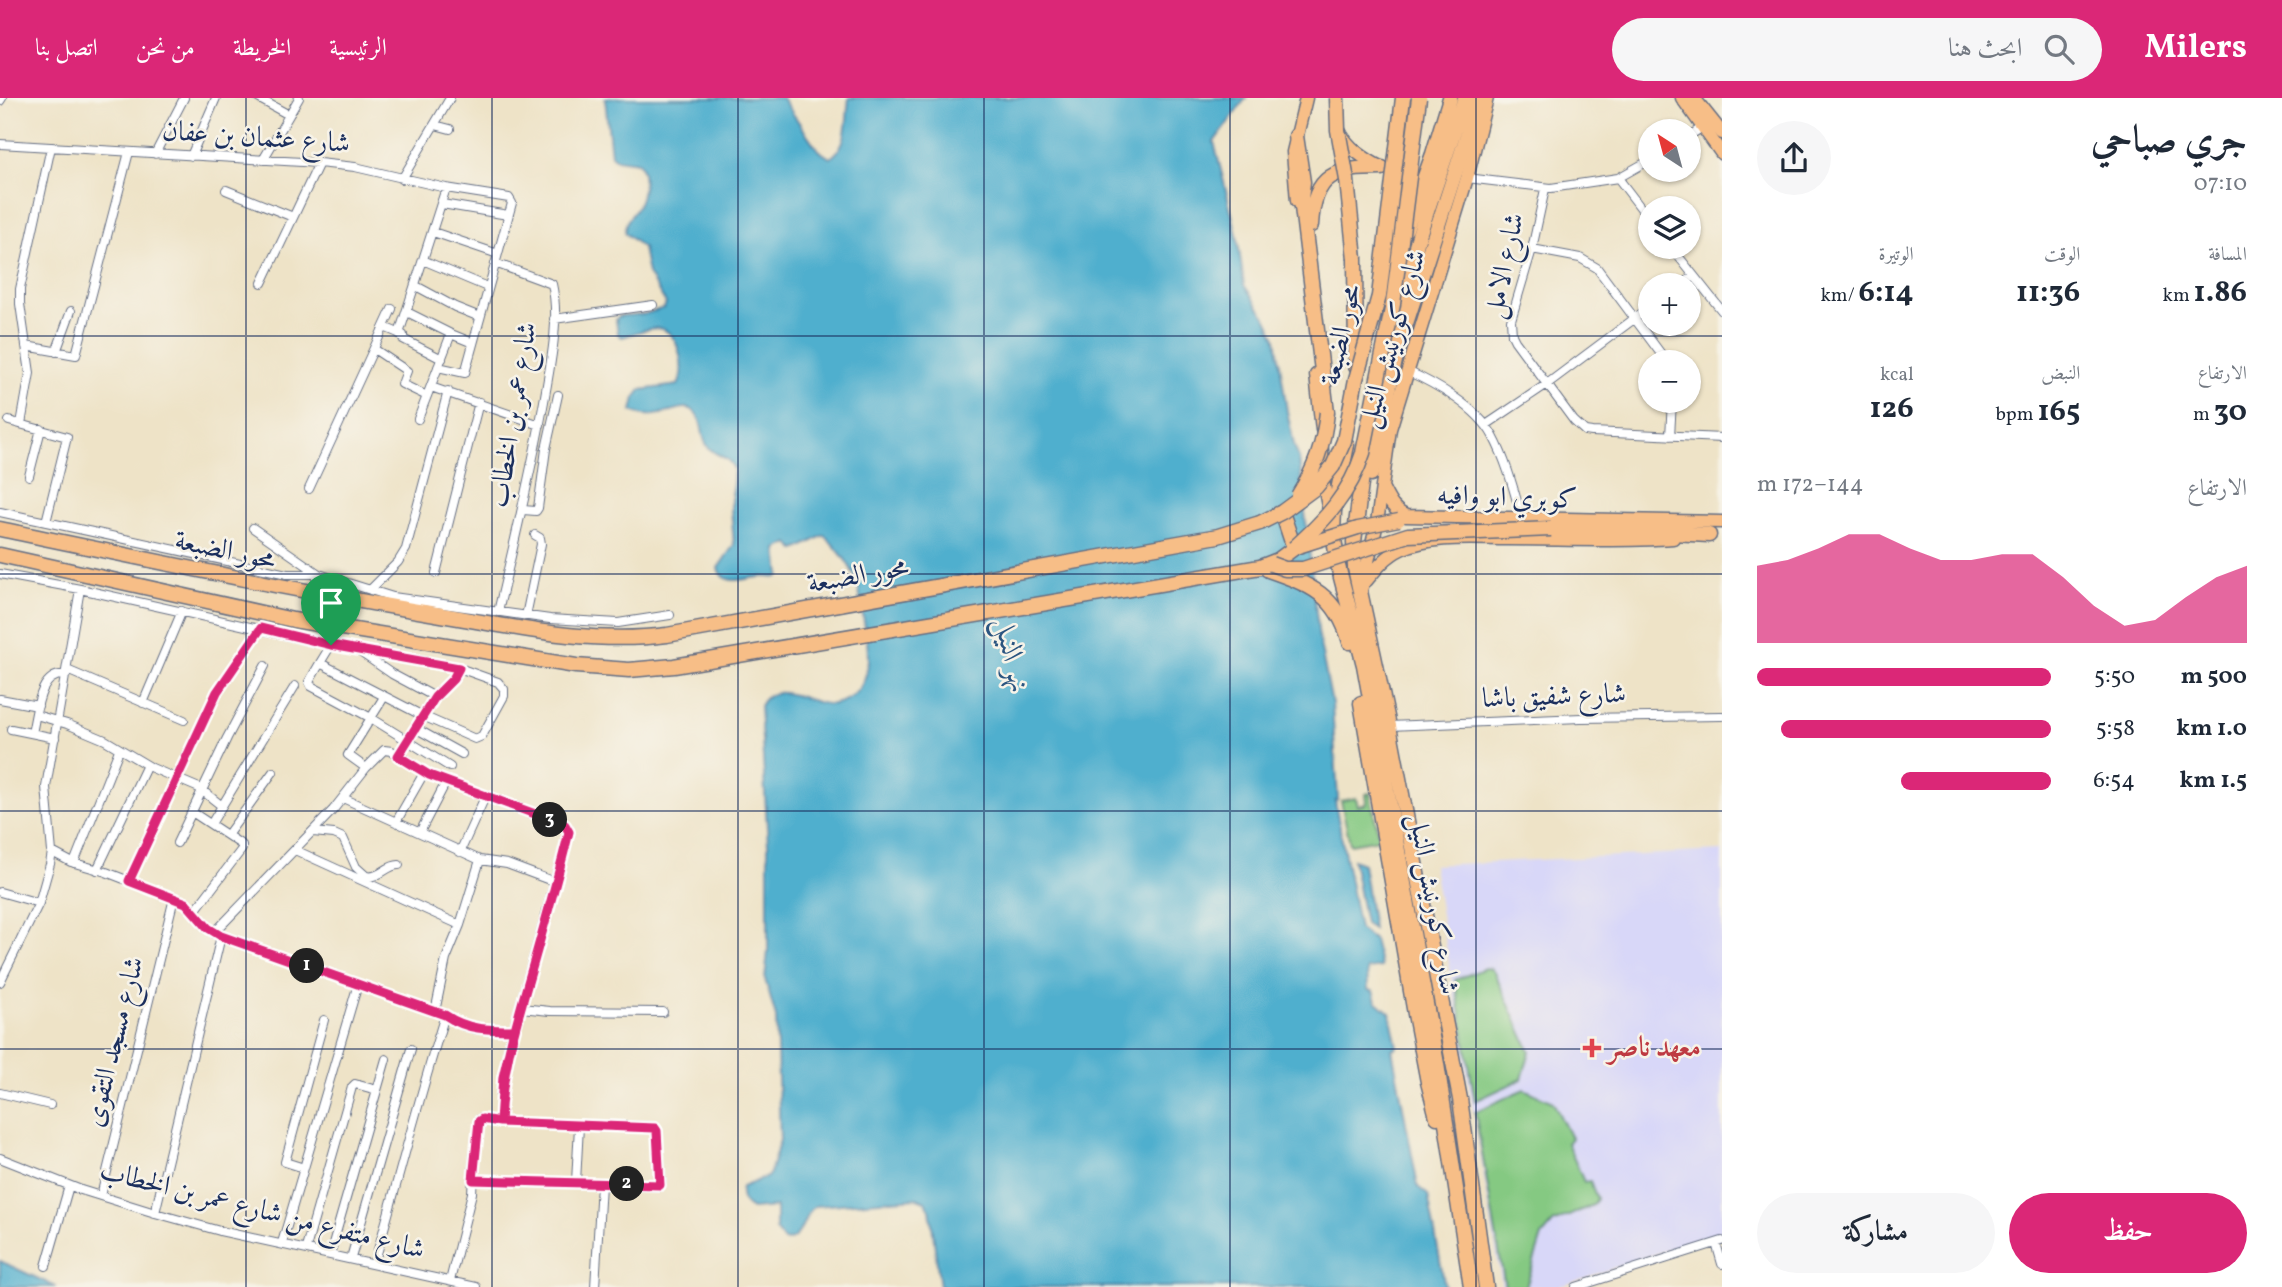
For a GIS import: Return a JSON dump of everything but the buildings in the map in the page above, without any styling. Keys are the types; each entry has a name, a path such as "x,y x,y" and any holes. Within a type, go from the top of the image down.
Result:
{"highway":[{"path":"1335,98 1355,259 1356,379"},
{"name":"محور الضبعة","path":"0,529 306,593 579,638 632,640 1218,536 1246,528 1282,512 1315,488 1333,466 1344,440 1356,379 1379,296 1403,98"},
{"name":"محور الضبعة","path":"0,555 293,620 576,666 629,670 674,666 1265,566 1294,548 1339,504 1356,474 1363,453 1393,304 1419,98"},
{"name":"شارع كورنيش النيل","path":"1450,98 1395,261 1357,400 1340,472 1333,532 1338,566 1364,665 1437,1064 1471,1287"},
{"name":"شارع كورنيش النيل","path":"1465,98 1419,235 1374,398 1356,514 1355,568 1362,590 1460,1099 1486,1287"},
{"path":"1355,568 1362,553 1365,508 1389,383 1471,124 1475,98"},
{"path":"1294,548 1282,512 1308,481 1319,456 1326,430 1327,412 1296,136"},
{"path":"1309,261 1314,200 1320,188 1334,175 1349,168 1382,168"},
{"path":"1265,566 1303,569 1408,535 1551,529 1718,533"},
{"path":"1265,566 1320,592 1336,608 1346,631 1356,671 1428,1082 1451,1158"},
{"path":"1437,1064 1447,1067 1453,1062"},
{"path":"1443,1102 1453,1096 1460,1099"}],"main road":[{"name":"شارع كورنيش النيل","path":"1306,98 1292,158 1322,432 1323,481 1333,532"},
{"path":"1335,98 1332,109 1340,134 1357,152 1382,168 1423,179"},
{"name":"شارع كورنيش النيل","path":"1362,590 1377,523 1390,429 1467,178 1488,98"},
{"path":"1682,98 1722,154"},
{"path":"1694,98 1721,130"},
{"path":"1382,486 1391,505 1406,516 1722,522"},
{"name":"كوبري ابو وافيه","path":"1294,548 1358,528 1399,520 1718,533"},
{"path":"1362,590 1391,555 1421,543 1458,539 1646,540 1718,533"}],"street":[{"path":"156,154 184,98"},
{"path":"258,98 289,115"},
{"path":"263,160 299,98"},
{"path":"402,179 449,98"},
{"path":"191,156 216,99"},
{"path":"435,124 450,129"},
{"name":"شارع عثمان بن عفان","path":"0,144 355,167 446,188 507,197 512,200 508,215"},
{"path":"21,424 30,382 20,289 51,147"},
{"path":"26,346 77,355 129,152"},
{"path":"262,283 319,163"},
{"path":"1467,178 1545,189 1618,178 1638,167"},
{"path":"1618,178 1638,204"},
{"path":"400,334 446,188"},
{"name":"شارع الامل","path":"1545,189 1532,248 1511,320 1515,341 1579,426 1585,430 1613,434 1722,438"},
{"path":"226,190 293,217"},
{"path":"384,327 403,335 403,339 440,363 465,373 508,215 442,204"},
{"path":"433,232 498,254"},
{"path":"1532,248 1580,258 1597,268 1658,350"},
{"path":"1681,259 1692,273"},
{"path":"425,261 487,287"},
{"name":"شارع عمر بن الخطاب","path":"495,263 552,284 554,319 550,368 540,425 498,612"},
{"path":"1701,285 1722,311"},
{"path":"416,286 480,317"},
{"path":"554,319 653,305"},
{"path":"309,489 392,309"},
{"path":"55,352 71,311"},
{"path":"407,312 473,343"},
{"path":"1486,425 1547,384 1638,316"},
{"path":"418,419 451,334"},
{"path":"374,349 407,372 402,384 429,391 448,391 540,425"},
{"path":"1407,371 1450,394 1486,425 1507,468 1522,519"},
{"path":"370,590 398,562 406,549 448,391"},
{"path":"523,510 536,511 538,508 546,450 558,395"},
{"path":"436,573 479,402"},
{"path":"1670,436 1671,413"},
{"path":"9,421 65,436 67,439 47,522"},
{"path":"29,476 41,429"},
{"path":"0,512 287,574 319,574 393,597 526,616 618,623 670,615"},
{"path":"253,528 319,574"},
{"path":"526,616 541,544 540,538 535,535"},
{"path":"0,574 80,589 331,645 459,668 498,682 504,690 504,696 482,736 475,739 384,697 320,663"},
{"path":"0,982 39,903 52,852 46,787 80,589"},
{"path":"143,703 181,611"},
{"path":"129,881 217,692 261,628"},
{"path":"331,645 310,685 371,718 450,767"},
{"path":"354,648 392,674 435,697"},
{"path":"177,844 265,666"},
{"path":"398,756 435,697 453,679 459,668"},
{"path":"32,733 43,688 48,679 66,673 184,720"},
{"path":"211,824 295,686"},
{"path":"366,768 348,757 384,697"},
{"path":"0,699 38,706"},
{"path":"36,715 59,721 105,740 147,765 202,791 222,806"},
{"name":"شارع شفيق باشا","path":"1388,726 1581,718 1722,716"},
{"path":"415,728 462,754"},
{"path":"11,729 55,738"},
{"path":"155,1213 218,934 313,832 384,750 389,749 425,773 446,782 567,827 568,835 503,1077 500,1122"},
{"path":"74,863 119,750"},
{"path":"97,870 147,765"},
{"path":"228,834 273,772"},
{"path":"396,822 425,773"},
{"path":"419,832 446,782"},
{"path":"460,852 485,797"},
{"path":"343,798 480,860 507,864 555,882"},
{"path":"192,812 241,843 242,849 194,912"},
{"path":"313,832 334,834 343,838 353,862 366,876 377,876 391,866 399,865"},
{"path":"295,850 460,925"},
{"path":"52,852 74,863 186,903 218,934 445,1015 465,1026 514,1030"},
{"path":"435,1012 446,959 460,925 480,860"},
{"path":"0,892 39,903"},
{"name":"شارع مسجد التقوى","path":"101,1196 174,898"},
{"path":"282,1243 358,984"},
{"path":"521,1008 550,1011 663,1012"},
{"path":"374,1264 445,1015"},
{"path":"304,1168 285,1162 324,1020"},
{"path":"351,1258 411,1049"},
{"path":"330,1254 386,1059"},
{"path":"306,1248 352,1087 355,1084 377,1090"},
{"path":"0,1093 50,1105"},
{"path":"450,1281 472,1193 473,1180 479,1121 482,1119 657,1129 660,1185 473,1180"},
{"path":"576,1182 579,1126"},
{"name":"شارع متفرع من شارع عمر بن الخطاب","path":"0,1158 101,1196 219,1231 476,1287"},
{"path":"595,1287 601,1184"},
{"path":"46,1266 69,1185"},
{"path":"1577,1287 1719,1242 1722,1264"}],"shaded area":[{"name":"معهد ناصر","path":"1722,851 1722,1231 1558,1287 1502,1287 1433,865"}],"green space":[{"path":"1370,793 1379,839 1350,844 1341,801 1356,798 1358,806 1367,804 1366,794"},
{"path":"1485,968 1491,969 1495,974 1530,1051 1522,1079 1475,1101 1455,980"},
{"path":"1524,1089 1553,1102 1571,1138 1567,1143 1584,1182 1590,1181 1597,1199 1593,1205 1553,1223 1542,1236 1526,1287 1505,1287 1475,1112"}],"water":[{"name":"نهر النيل","path":"605,98 782,98 818,150 830,158 841,147 844,139 849,98 1246,98 1214,142 1237,235 1244,285 1267,319 1276,338 1287,411 1299,459 1319,639 1332,704 1338,819 1359,929 1374,940 1381,967 1367,969 1368,990 1373,991 1376,1001 1390,1013 1397,1047 1392,1049 1418,1187 1428,1195 1445,1287 940,1287 930,1209 925,1201 917,1198 815,1206 795,1237 784,1241 776,1230 776,1207 752,1209 746,1205 741,1197 742,1187 767,1177 780,1140 776,1017 765,979 768,951 768,845 760,706 767,697 776,693 829,704 851,697 860,688 865,677 868,664 867,637 856,579 842,556 824,535 795,550 789,543 777,549 780,575 777,577 735,580 724,578 718,568 734,545 732,465 706,444 699,417 691,409 649,415 632,411 635,398 641,390 678,385 681,363 673,338 662,329 647,329 622,337 618,334 616,320 619,316 645,314 664,308 666,303 648,274 643,248 625,233 627,222 641,196 643,178 638,162 616,159 611,155"},
{"path":"1353,860 1363,864 1373,929 1365,924"},
{"path":"0,1261 56,1287 0,1287"}],"place":[{"name":"معهد ناصر","path":"1592,1048"}],"route":[{"path":"331,645 261,628 217,692 129,881 186,903 208,928 221,936 445,1015 465,1026 476,1029 514,1030 503,1077 500,1122 655,1128 660,1185 473,1180 479,1121 482,1119 500,1122 501,1092 503,1077 509,1047 538,948 569,832 565,825 465,790 429,775 398,756 435,697 453,679 459,668 331,645"}]}
